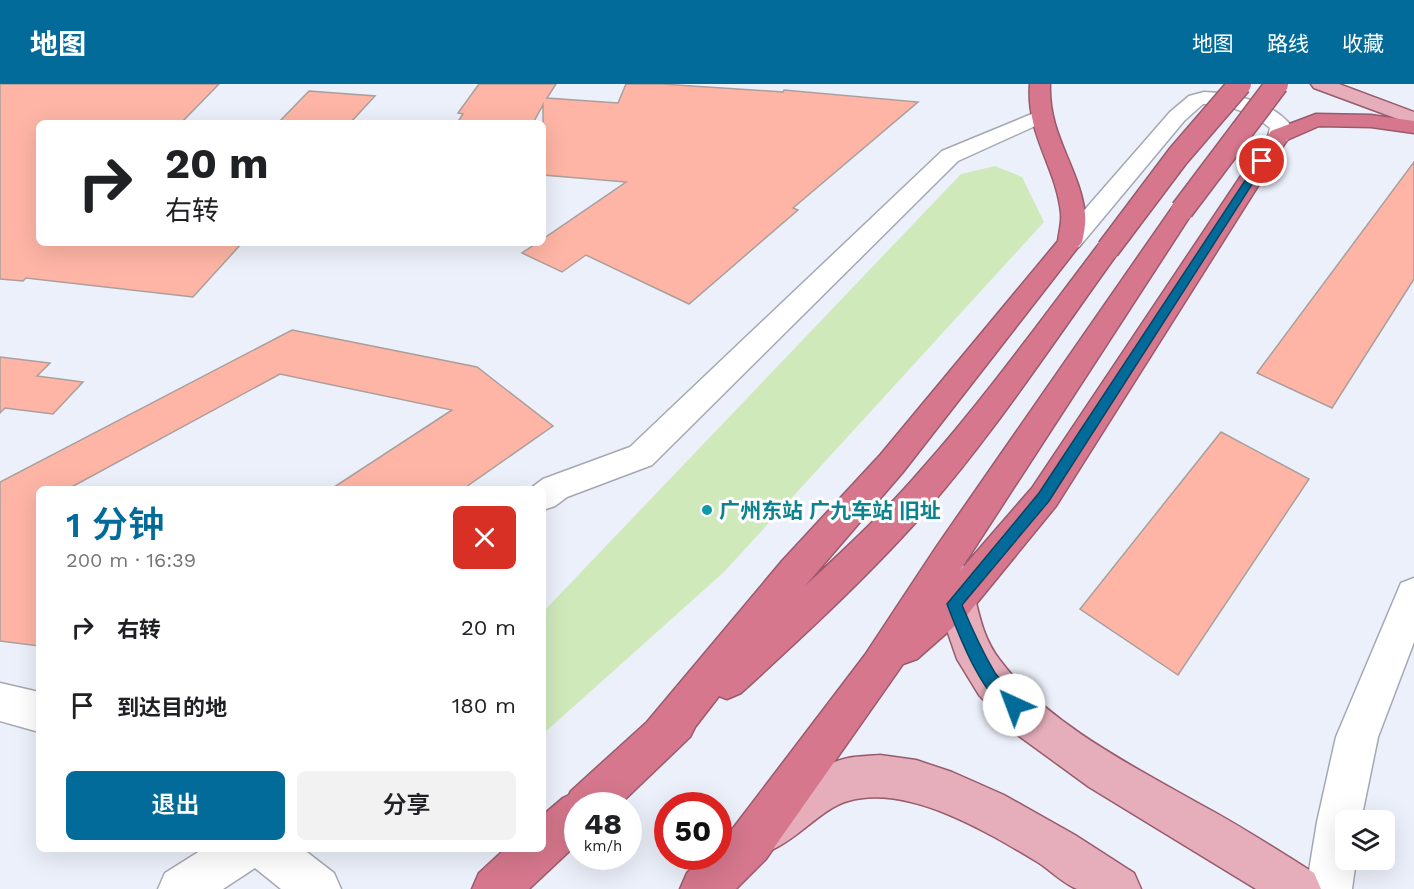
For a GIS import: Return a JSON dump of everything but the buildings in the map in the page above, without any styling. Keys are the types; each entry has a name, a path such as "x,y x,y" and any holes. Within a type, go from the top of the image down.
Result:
{"highway":[{"path":"661,737 795,572 892,463 1070,242 1073,214 1066,186 1039,117 1040,84"},
{"path":"601,792 776,636 859,558 906,509 977,423 1178,156 1240,84"},
{"path":"703,889 750,843 879,668 949,557 1182,210 1277,84"},
{"path":"879,668 954,604 1044,497 1279,136 1316,120 1371,121 1414,127"},
{"path":"546,842 564,826"},
{"path":"495,889 535,852"}],"main road":[{"path":"1320,84 1414,119"},
{"path":"1378,84 1414,111"},
{"path":"949,557 954,604 968,639 991,680 1026,717 1102,771 1298,889"},
{"path":"750,843 812,797 847,779 890,776 936,786 975,804 1062,852 1118,889"}],"street":[{"path":"1070,242 1131,168 1175,120 1198,99 1216,98 1266,114 1276,120 1281,127 1279,136"},
{"path":"546,495 555,488 641,456 950,156 1039,117"},
{"path":"1329,889 1339,822 1357,737 1414,594"},
{"path":"0,702 36,711"},
{"path":"181,889 239,852"},
{"path":"270,852 318,889"}],"green space":[{"path":"995,166 1022,177 1044,222 724,572 546,731 546,609 961,174"}],"place":[{"name":"广州东站 广九车站 旧址","path":"707,510"}],"route":[{"path":"1014,705 991,680 968,639 954,604 1002,550 1044,497 1262,161"}]}
